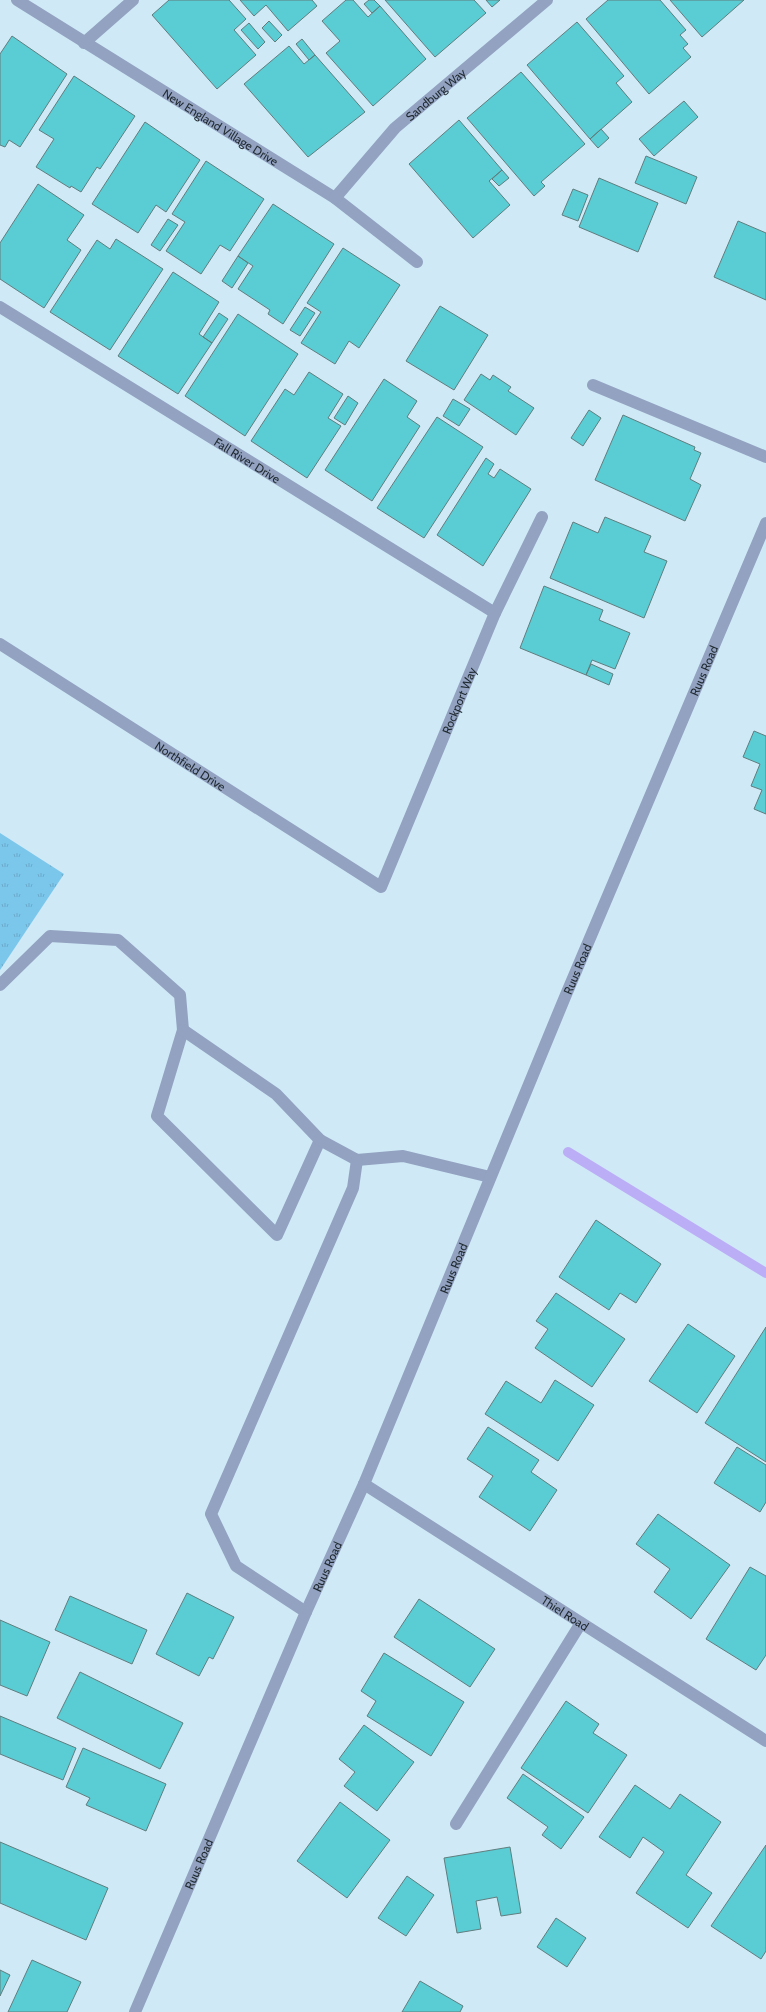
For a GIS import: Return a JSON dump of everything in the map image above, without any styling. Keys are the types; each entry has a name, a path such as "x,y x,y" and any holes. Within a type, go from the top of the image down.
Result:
{"street":[{"name":"New England Village Drive","path":"18,0 84,43 335,198 417,262"},
{"path":"84,43 133,0"},
{"name":"Sandburg Way","path":"335,198 395,128 547,0"},
{"name":"Fall River Drive","path":"0,307 495,613"},
{"path":"593,385 766,457"},
{"name":"Rockport Way","path":"381,887 495,613 542,517"},
{"name":"Ruus Road","path":"135,2012 306,1612 364,1484 490,1177 766,523"},
{"name":"Northfield Drive","path":"0,644 381,887"},
{"path":"0,985 50,936 118,940 180,995 184,1030 157,1116 277,1235 320,1140"},
{"path":"184,1030 276,1094 320,1140 357,1160 403,1156 490,1177"},
{"path":"306,1612 236,1566 211,1514 353,1188 357,1160"},
{"name":"Thiel Road","path":"364,1484 766,1742"},
{"path":"456,1824 581,1623"}],"green space":[{"path":"0,833 64,874 0,970"}],"building":[{"path":"169,0 229,0 246,19 234,30 256,55 217,89 152,15"},
{"path":"240,0 312,0 317,6 288,31 266,5 254,16"},
{"path":"346,0 353,0 368,17 380,6 426,59 373,106 326,53 340,41 322,21"},
{"path":"369,0 374,0 380,6 372,13 364,4"},
{"path":"385,0 474,0 486,13 435,57"},
{"path":"486,0 500,0 492,7"},
{"path":"608,0 660,0 686,30 680,35 688,44 683,48 691,57 649,94 586,19"},
{"path":"670,0 744,0 702,37"},
{"path":"269,21 282,35 275,42 262,28"},
{"path":"577,22 624,76 616,83 632,102 590,139 527,65"},
{"path":"249,23 265,42 258,49 241,30"},
{"path":"12,36 67,74 20,147 9,140 5,147 0,145 0,54"},
{"path":"302,39 315,55 309,60 296,44"},
{"path":"289,46 304,64 315,55 365,112 308,157 244,84"},
{"path":"521,72 585,144 541,182 545,186 534,196 467,118"},
{"path":"74,76 135,116 100,169 97,167 81,192 71,186 70,188 36,167 54,139 39,130"},
{"path":"684,101 698,117 654,156 639,139"},
{"path":"459,120 502,170 489,181 510,205 473,238 409,164"},
{"path":"145,122 200,160 166,212 156,205 138,233 92,204"},
{"path":"601,129 609,138 598,148 590,139"},
{"path":"646,156 697,177 686,204 635,183"},
{"path":"206,161 264,199 230,251 220,245 201,274 166,251 185,222 172,214"},
{"path":"502,170 509,178 499,186 492,179"},
{"path":"599,178 658,203 638,252 579,227"},
{"path":"38,184 84,215 67,240 81,250 44,308 0,279 0,243"},
{"path":"573,189 588,195 578,221 562,215"},
{"path":"273,204 334,244 283,324 268,314 270,310 238,289 253,266 238,256"},
{"path":"168,219 178,225 160,251 151,245"},
{"path":"738,221 766,233 766,300 714,277"},
{"path":"116,239 163,269 110,350 50,312 97,240 110,249"},
{"path":"343,248 400,285 359,348 349,341 335,364 301,343 321,312 307,303"},
{"path":"238,256 248,263 232,288 222,281"},
{"path":"173,272 219,302 199,334 212,343 178,394 118,356"},
{"path":"440,306 488,335 454,390 406,361"},
{"path":"305,307 315,313 300,336 290,330"},
{"path":"219,313 228,319 212,343 203,337"},
{"path":"238,314 298,354 245,436 185,396"},
{"path":"309,372 343,394 328,418 341,426 307,478 251,441 285,389 294,395"},
{"path":"481,374 490,380 493,375 511,387 508,391 534,408 516,435 464,400"},
{"path":"384,379 417,401 407,417 420,426 372,501 325,470"},
{"path":"348,396 358,403 345,425 334,418"},
{"path":"453,399 470,409 459,426 443,416"},
{"path":"589,410 601,418 583,446 571,438"},
{"path":"623,415 695,447 694,450 701,453 690,479 701,485 685,521 595,480"},
{"path":"437,417 483,447 424,538 377,508"},
{"path":"486,458 494,464 488,474 494,478 500,469 531,489 483,566 437,535"},
{"path":"605,517 651,536 644,552 667,561 644,618 550,578 573,522 598,533"},
{"path":"544,586 603,610 599,620 630,633 615,669 592,660 586,675 520,648"},
{"path":"591,664 613,674 609,685 586,675"},
{"path":"754,731 766,736 766,814 754,809 762,790 751,786 760,764 743,757"},
{"path":"596,1220 661,1264 636,1303 620,1293 609,1310 559,1277"},
{"path":"556,1293 625,1339 592,1387 535,1348 548,1329 536,1321"},
{"path":"688,1324 735,1356 697,1413 649,1381"},
{"path":"766,1327 766,1462 705,1423"},
{"path":"555,1380 594,1405 558,1461 485,1414 506,1381 541,1403"},
{"path":"488,1427 539,1460 531,1472 557,1490 530,1531 479,1497 493,1476 467,1459"},
{"path":"737,1447 766,1465 766,1502 760,1512 714,1483"},
{"path":"658,1514 730,1565 691,1619 654,1592 670,1569 636,1544"},
{"path":"750,1567 766,1576 766,1655 756,1670 706,1639"},
{"path":"187,1593 234,1617 213,1659 209,1657 199,1676 156,1654"},
{"path":"70,1596 147,1630 132,1664 55,1630"},
{"path":"419,1599 495,1649 470,1687 394,1637"},
{"path":"0,1620 50,1642 27,1696 0,1685"},
{"path":"384,1653 464,1702 431,1756 367,1716 376,1701 361,1691"},
{"path":"80,1672 183,1723 160,1769 57,1718"},
{"path":"566,1701 599,1724 593,1733 627,1755 588,1813 521,1768"},
{"path":"0,1716 76,1748 63,1780 0,1754"},
{"path":"364,1725 414,1762 377,1811 344,1786 355,1772 339,1759"},
{"path":"83,1748 166,1784 146,1831 86,1805 90,1798 66,1787"},
{"path":"523,1774 584,1817 561,1849 542,1835 548,1827 507,1798"},
{"path":"635,1785 670,1809 680,1794 721,1822 686,1875 712,1893 688,1928 636,1893 664,1852 643,1837 630,1858 599,1837"},
{"path":"340,1802 390,1840 347,1898 297,1861"},
{"path":"0,1842 108,1888 86,1940 0,1903"},
{"path":"766,1845 766,1951 761,1959 711,1926"},
{"path":"510,1847 521,1913 501,1916 497,1897 476,1901 481,1929 457,1933 444,1858"},
{"path":"407,1876 434,1895 406,1936 378,1918"},
{"path":"556,1918 586,1938 567,1967 537,1947"},
{"path":"32,1960 81,1982 67,2012 8,2012"},
{"path":"0,1970 10,1975 0,1996"},
{"path":"420,1981 463,2006 460,2012 402,2012"}],"waterway":[{"path":"568,1152 766,1273"}]}
